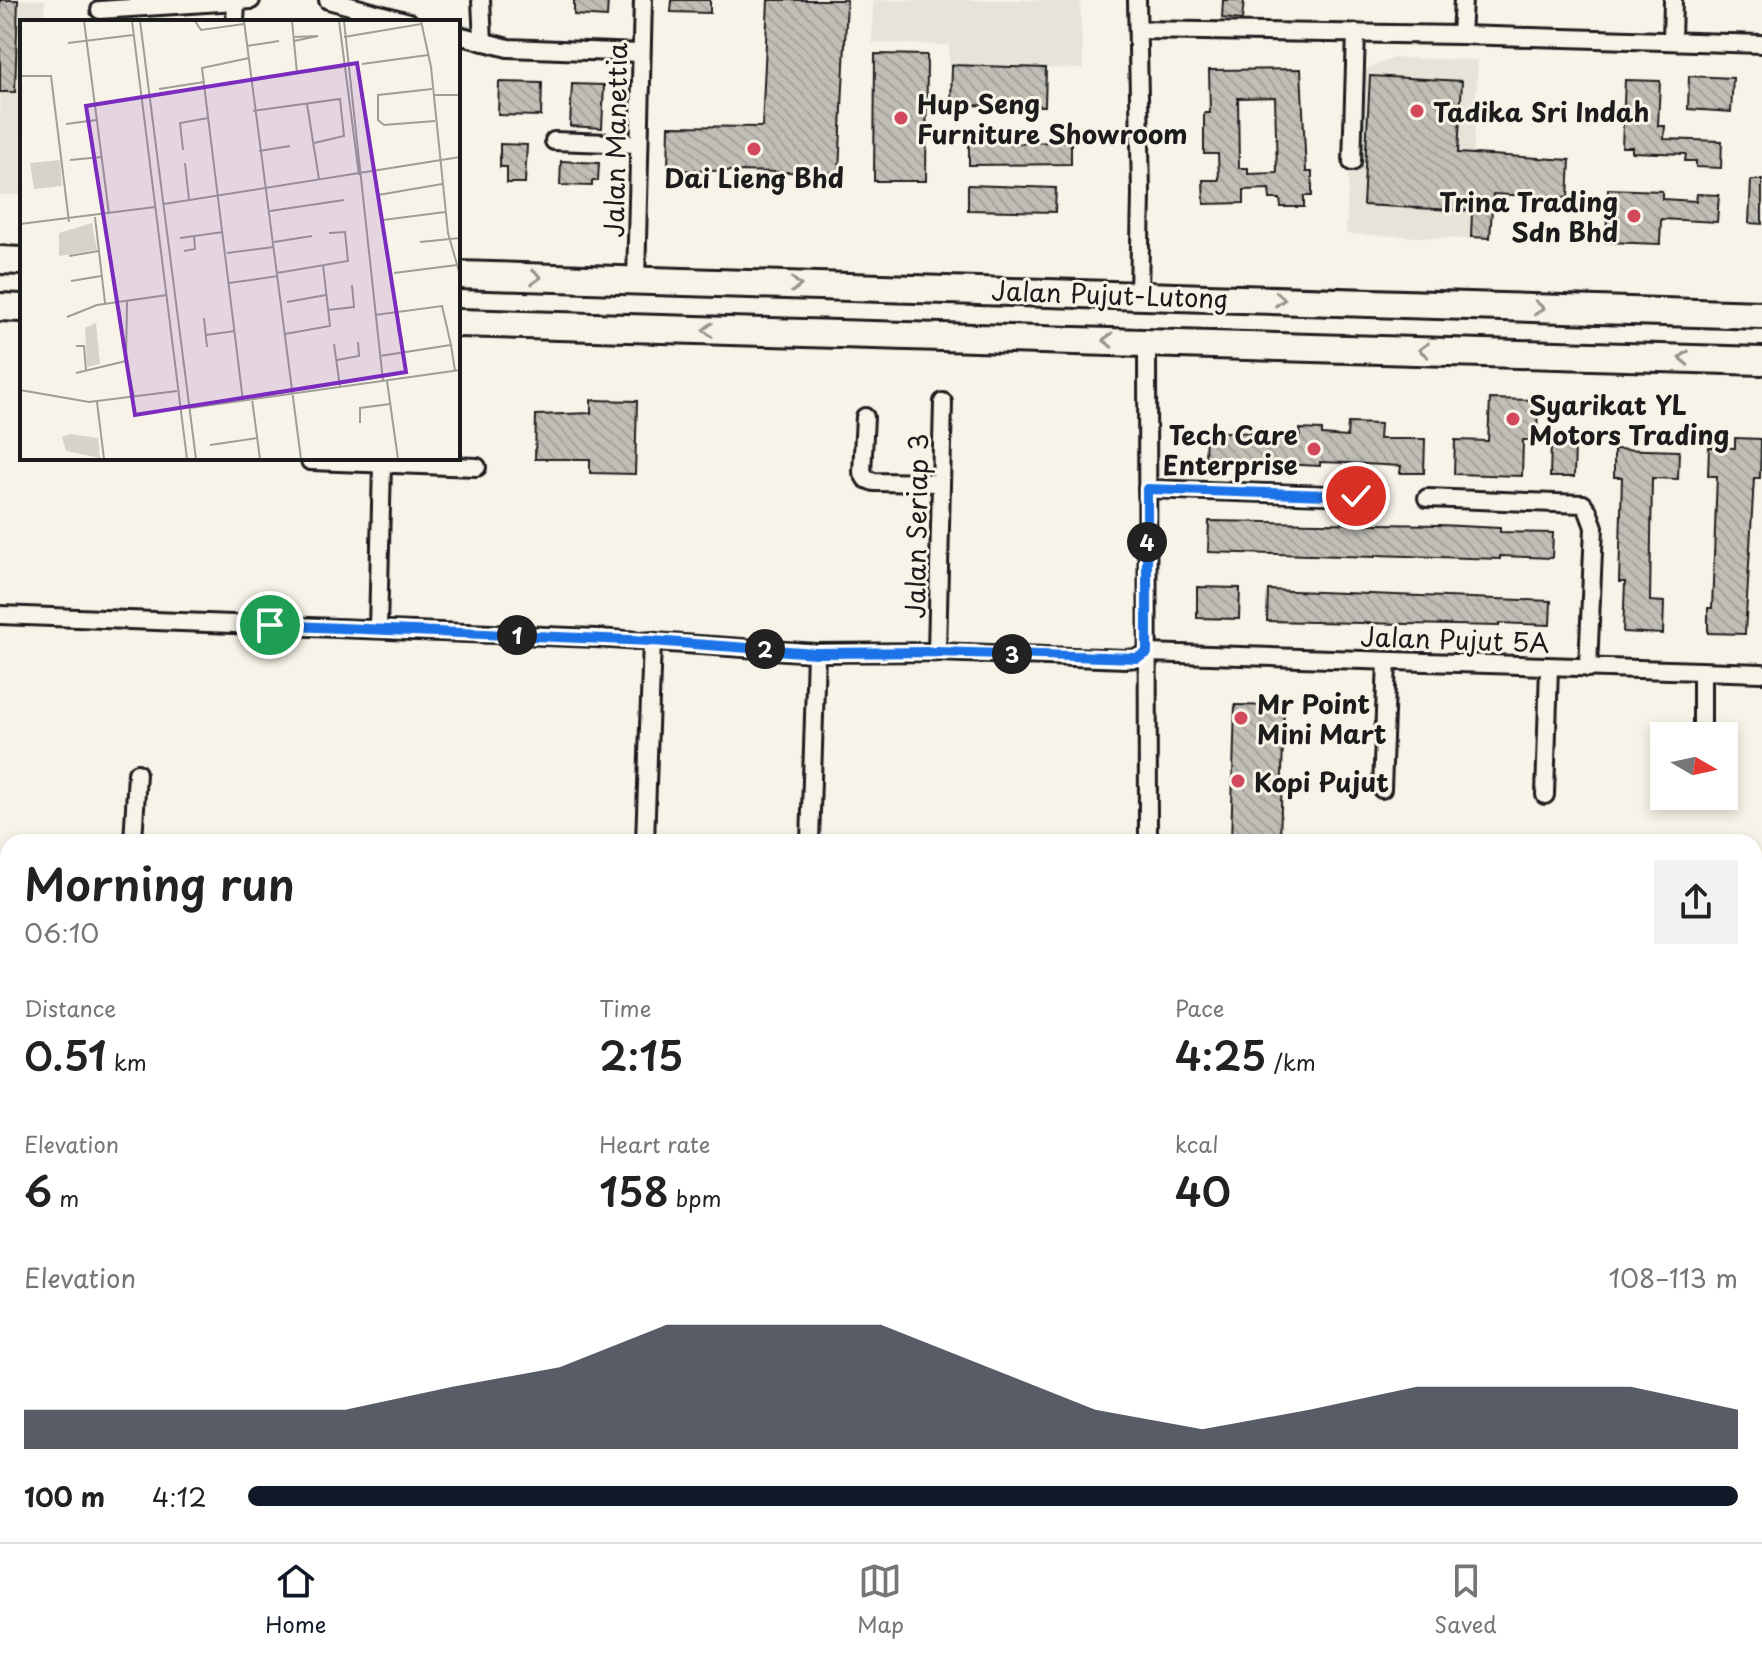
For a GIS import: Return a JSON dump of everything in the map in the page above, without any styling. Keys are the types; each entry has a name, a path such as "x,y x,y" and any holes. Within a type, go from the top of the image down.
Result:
{"highway":[{"path":"0,260 20,261"},
{"name":"Jalan Pujut-Lutong","path":"460,275 1762,315"},
{"path":"0,307 20,308"},
{"name":"Jalan Pujut-Lutong","path":"460,323 1762,361"}],"street":[{"path":"328,0 390,19"},
{"path":"481,0 483,42"},
{"name":"Jalan Manettia","path":"636,281 643,0"},
{"path":"1137,0 1141,194 1139,295"},
{"path":"1461,35 1463,0"},
{"path":"1672,41 1673,0"},
{"path":"100,11 244,1 236,20"},
{"path":"1138,30 1762,44"},
{"path":"1352,162 1356,33"},
{"path":"460,36 508,48 640,53"},
{"path":"554,141 638,144"},
{"path":"1147,342 1148,834"},
{"name":"Jalan Seriap 3","path":"937,652 943,402"},
{"path":"865,417 862,472 866,479 874,482 941,483"},
{"path":"310,461 477,467"},
{"path":"378,629 382,464"},
{"path":"1147,489 1356,496"},
{"path":"1427,498 1583,504 1594,527 1588,668"},
{"name":"Jalan Pujut 5A","path":"0,615 652,641 816,653 937,652 1126,659 1147,653 1762,673"},
{"path":"645,834 652,641"},
{"path":"810,834 816,653"},
{"path":"1382,789 1387,661"},
{"path":"1545,795 1549,667"},
{"path":"1702,672 1702,722"},
{"path":"133,834 137,773"}],"shaded area":[{"path":"0,0 45,0 44,20 20,20 20,195 0,195"},
{"path":"873,0 1080,0 1083,69 949,65 949,45 872,43"},
{"name":"Tadika Sri Indah","path":"1394,58 1478,60 1469,239 1346,234 1349,162 1361,71"}],"building":[{"path":"0,0 18,0 15,92 0,92"},
{"path":"574,0 608,0 607,17 574,15"},
{"path":"672,0 710,0 710,13 671,12"},
{"path":"768,0 847,0 839,173 668,170 669,126 762,127"},
{"path":"1223,0 1244,0 1242,20 1222,18"},
{"name":"Hup Seng Furniture Showroom","path":"875,54 927,55 926,181 874,181"},
{"path":"952,65 1046,68 1045,106 951,105"},
{"path":"1301,69 1306,172 1312,172 1312,196 1304,196 1304,207 1281,207 1280,199 1270,199 1269,189 1244,190 1244,203 1204,204 1203,180 1219,180 1218,154 1204,154 1204,113 1210,113 1209,70","holes":["1275,97 1277,173 1248,174 1248,168 1239,168 1238,98"]},
{"name":"Tadika Sri Indah","path":"1370,76 1462,81 1458,153 1570,160 1568,198 1493,194 1490,238 1471,237 1472,211 1363,205"},
{"path":"1689,76 1733,78 1731,112 1688,109"},
{"path":"1625,80 1660,81 1658,126 1665,126 1664,139 1722,141 1721,168 1696,167 1696,161 1685,161 1686,154 1632,152 1632,147 1622,147"},
{"path":"499,82 542,83 541,116 498,115"},
{"path":"572,84 604,85 602,128 570,126"},
{"path":"969,132 998,133 998,142 1010,144 1071,141 1071,164 969,165"},
{"path":"500,144 527,145 525,183 507,183 507,167 500,167"},
{"path":"561,161 599,163 598,181 592,181 592,186 560,185"},
{"path":"1751,180 1762,180 1762,224 1749,223"},
{"path":"968,185 1056,188 1055,212 968,210"},
{"name":"Trina Trading Sdn Bhd","path":"1608,189 1662,191 1662,199 1696,201 1697,194 1719,195 1717,222 1661,219 1660,244 1606,242"},
{"path":"1490,399 1538,400 1537,440 1523,440 1522,476 1454,474 1455,440 1488,441"},
{"path":"591,400 637,401 635,474 590,473 590,459 535,459 536,415 591,413"},
{"path":"1348,423 1380,424 1379,439 1425,439 1424,473 1400,473 1401,466 1320,462 1320,466 1205,460 1206,431 1300,435 1300,429 1322,430 1322,435 1347,437"},
{"path":"1735,438 1761,439 1760,478 1754,478 1745,634 1708,633 1708,608 1712,608 1717,476 1708,476 1709,447 1735,448"},
{"path":"1551,443 1575,444 1574,477 1550,477"},
{"path":"1614,449 1679,451 1678,479 1652,478 1650,601 1664,602 1663,634 1623,632 1625,582 1619,582 1622,477 1614,477"},
{"path":"1209,521 1439,525 1500,528 1500,532 1553,533 1552,558 1208,552"},
{"path":"1197,587 1240,588 1239,619 1197,618"},
{"path":"1268,590 1551,601 1550,625 1267,621"},
{"path":"1235,705 1284,706 1280,834 1231,834"}],"place":[{"name":"Tadika Sri Indah","path":"1417,111"},
{"name":"Hup Seng Furniture Showroom","path":"901,118"},
{"name":"Dai Lieng Bhd","path":"754,149"},
{"name":"Trina Trading Sdn Bhd","path":"1634,216"},
{"name":"Syarikat YL Motors Trading","path":"1513,419"},
{"name":"Tech Care Enterprise","path":"1314,449"},
{"name":"Mr Point Mini Mart","path":"1241,718"},
{"name":"Kopi Pujut","path":"1238,781"}],"route":[{"path":"270,625 652,641 816,653 937,652 1137,658 1147,653 1147,489 1356,496"}]}
